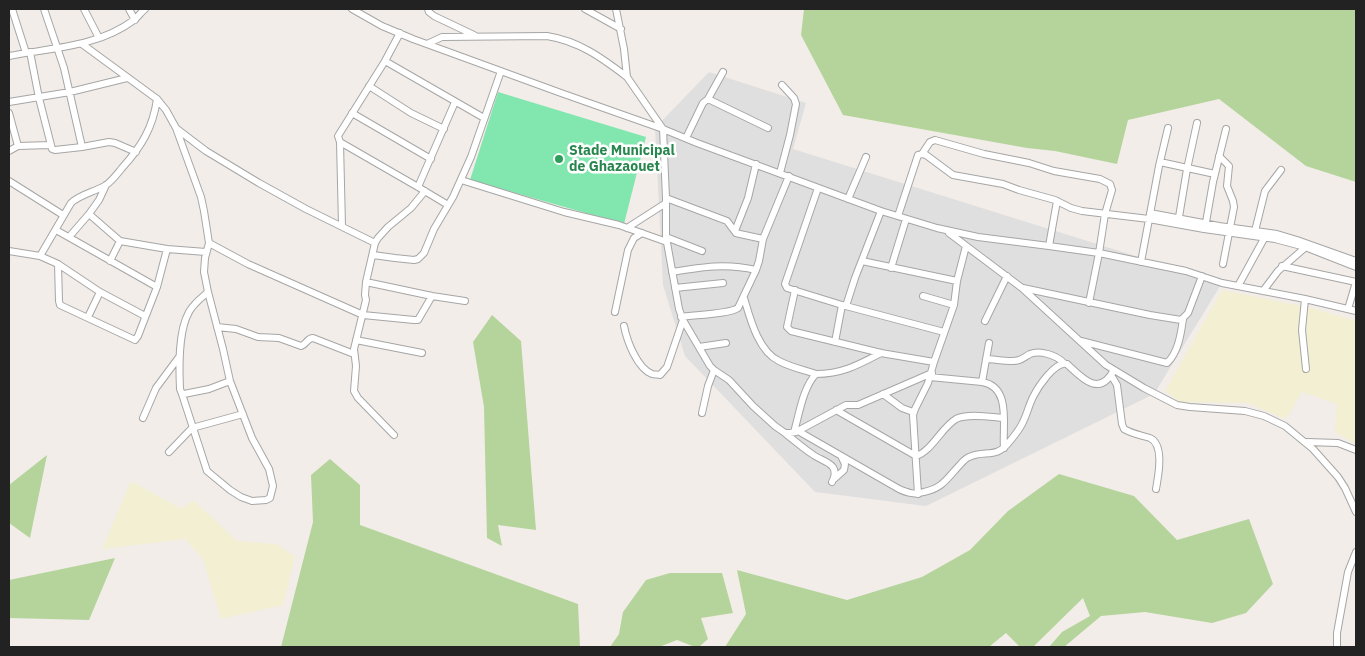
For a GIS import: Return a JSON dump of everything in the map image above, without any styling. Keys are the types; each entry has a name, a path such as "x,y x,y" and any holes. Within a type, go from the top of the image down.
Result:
{"street":[{"path":"12,9 28,52 52,149 82,147 110,142 136,152"},
{"path":"44,9 70,92 82,147"},
{"path":"84,9 99,38"},
{"path":"129,9 135,20"},
{"path":"9,56 82,44 99,38 135,20 145,9"},
{"path":"352,9 382,26 427,44 906,219 946,231 972,236 1099,254 1186,271 1222,283 1306,299 1356,311"},
{"path":"428,9 434,16 476,36"},
{"path":"585,9 621,29"},
{"path":"616,9 621,29 627,77"},
{"path":"342,226 340,142 338,134 385,61 400,33"},
{"path":"427,44 442,37 548,36 560,38 581,46 627,77 663,129 666,240 674,288 682,318 710,366 729,380 758,412 814,456 828,462 834,472 833,481 844,470 841,455"},
{"path":"82,44 157,99 176,128 204,211 209,243 206,252 204,274 230,382 252,438 269,469 273,486 272,494 266,500 252,500 241,497 207,471 180,389 180,356 184,326 188,313 198,300 208,292"},
{"path":"385,61 484,118"},
{"path":"373,255 414,260 424,253 434,229 461,180 471,157 501,71"},
{"path":"686,138 703,103 708,99 723,72"},
{"path":"9,102 70,92 127,78"},
{"path":"780,173 796,104 794,98 782,85"},
{"path":"369,86 411,112 444,129"},
{"path":"40,256 63,215 74,200 106,185 136,152 154,120 157,99"},
{"path":"708,99 768,128"},
{"path":"418,187 455,102"},
{"path":"9,113 18,146"},
{"path":"352,113 431,159"},
{"path":"1178,222 1198,123"},
{"path":"176,128 206,151 244,174 306,209 375,243"},
{"path":"1141,262 1168,128"},
{"path":"1205,226 1226,129"},
{"path":"898,216 918,155 922,154 930,142 935,140 1054,171 1100,179 1110,184 1112,190 1104,214 1099,254 1089,302"},
{"path":"340,142 448,205"},
{"path":"9,151 18,146 50,145"},
{"path":"922,154 953,176 1003,184 1058,201 1082,211 1150,216 1266,235"},
{"path":"1219,156 1228,163 1230,168 1227,186 1234,205 1223,264"},
{"path":"848,198 866,157"},
{"path":"1160,162 1215,174"},
{"path":"735,231 748,198 756,164"},
{"path":"1255,231 1265,191 1281,170"},
{"path":"682,318 738,308 756,270 763,239 789,176"},
{"path":"461,180 564,212 627,228 702,251"},
{"path":"9,181 63,215"},
{"path":"69,237 99,200 106,185"},
{"path":"818,188 785,284 787,288 844,306 944,332"},
{"path":"394,435 354,393 356,366 354,354 366,300 366,282 375,243 381,233 412,208 425,191"},
{"path":"627,228 666,201"},
{"path":"666,201 727,221 740,234 763,239"},
{"path":"1048,246 1058,201"},
{"path":"835,342 844,306 882,211"},
{"path":"88,214 120,241 167,249 206,252"},
{"path":"891,268 906,219"},
{"path":"56,230 157,287"},
{"path":"1230,230 1255,231 1356,261"},
{"path":"946,231 1022,288 1088,348 1112,373 1118,385 1124,429 1150,438 1156,443 1159,462 1156,489"},
{"path":"615,312 628,250 634,238 642,233"},
{"path":"1238,286 1266,235"},
{"path":"918,494 913,412 931,375 954,305 957,281 972,236"},
{"path":"110,261 120,241"},
{"path":"209,243 248,264 363,315 418,320 432,296"},
{"path":"1263,291 1282,266 1308,246"},
{"path":"1308,246 1356,267"},
{"path":"58,264 60,305 135,340 157,287 167,249"},
{"path":"9,251 40,256 58,264 100,292 145,316"},
{"path":"862,261 957,281"},
{"path":"672,272 709,266 739,267 756,270"},
{"path":"1282,266 1356,282 1348,309"},
{"path":"985,320 1007,276"},
{"path":"1080,341 1167,363 1175,351 1182,330 1183,320 1188,313 1202,276"},
{"path":"366,282 466,301"},
{"path":"674,288 723,283"},
{"path":"1022,288 1169,319 1183,320"},
{"path":"796,290 787,327 791,331 881,353 934,362"},
{"path":"88,318 100,292"},
{"path":"923,296 954,305"},
{"path":"744,298 757,336 764,348 777,361 816,374 835,373 881,353"},
{"path":"1306,299 1302,334 1306,369"},
{"path":"624,326 627,339 641,364 652,374 660,375 667,367 682,318"},
{"path":"218,327 236,329 264,338 279,338 301,346 313,338 354,354"},
{"path":"356,340 422,352"},
{"path":"699,346 726,343"},
{"path":"982,382 989,343"},
{"path":"1088,348 1098,345"},
{"path":"986,358 1018,361 1030,354 1040,353 1053,356 1067,364 1090,383 1099,384 1104,382 1112,373"},
{"path":"143,418 156,388 180,356"},
{"path":"796,432 841,455 899,489 908,493 918,494 941,486 968,457 993,453 1004,448 1020,428 1040,385 1054,368 1064,363"},
{"path":"702,413 714,370"},
{"path":"1112,373 1158,397 1178,405 1190,408 1245,411 1264,416 1285,426 1306,442 1338,477 1356,512"},
{"path":"796,432 802,404 809,384 816,374"},
{"path":"785,433 796,432 846,405 858,405 931,375 988,382 994,386 999,392 1003,407 1004,448"},
{"path":"182,394 209,390 230,382"},
{"path":"883,394 902,408 913,412"},
{"path":"836,410 916,456"},
{"path":"169,452 192,428 243,414"},
{"path":"916,456 921,454 957,419 966,416 1003,418"},
{"path":"1306,442 1338,443 1356,450"},
{"path":"1337,647 1337,632 1348,572 1356,552"}],"shaded area":[{"path":"709,72 806,103 793,149 1222,283 1154,394 926,506 815,492 685,356 663,285 655,128"},
{"path":"1222,290 1316,309 1356,321 1356,444 1335,432 1337,404 1302,392 1286,419 1247,403 1180,402 1165,391"},
{"path":"131,481 182,509 193,500 237,541 277,544 295,557 283,605 221,619 203,559 185,539 102,549"}],"green space":[{"path":"804,9 1356,9 1356,182 1306,166 1219,99 1128,120 1117,164 1055,151 1027,148 843,115 801,35"},
{"name":"Stade Municipal de Ghazaouet","path":"498,92 646,137 624,224 470,180"},
{"path":"492,315 521,341 536,530 498,525 502,546 487,538 484,407 473,342"},
{"path":"47,455 30,538 9,523 9,485"},
{"path":"330,459 360,485 360,525 578,604 580,647 281,647 313,522 311,475"},
{"path":"1059,474 1134,496 1177,540 1249,519 1273,584 1246,613 1212,623 1145,612 1101,616 1064,647 1049,647 1062,632 1090,616 1083,598 1033,647 1020,647 1006,633 989,647 725,647 746,614 737,570 847,600 922,577 970,550 1008,511"},
{"path":"115,558 89,620 9,618 9,580"},
{"path":"670,573 722,573 733,613 701,618 708,639 699,647 677,640 659,647 610,647 619,634 623,612 646,580"}],"place":[{"name":"Stade Municipal de Ghazaouet","path":"559,159"}]}
